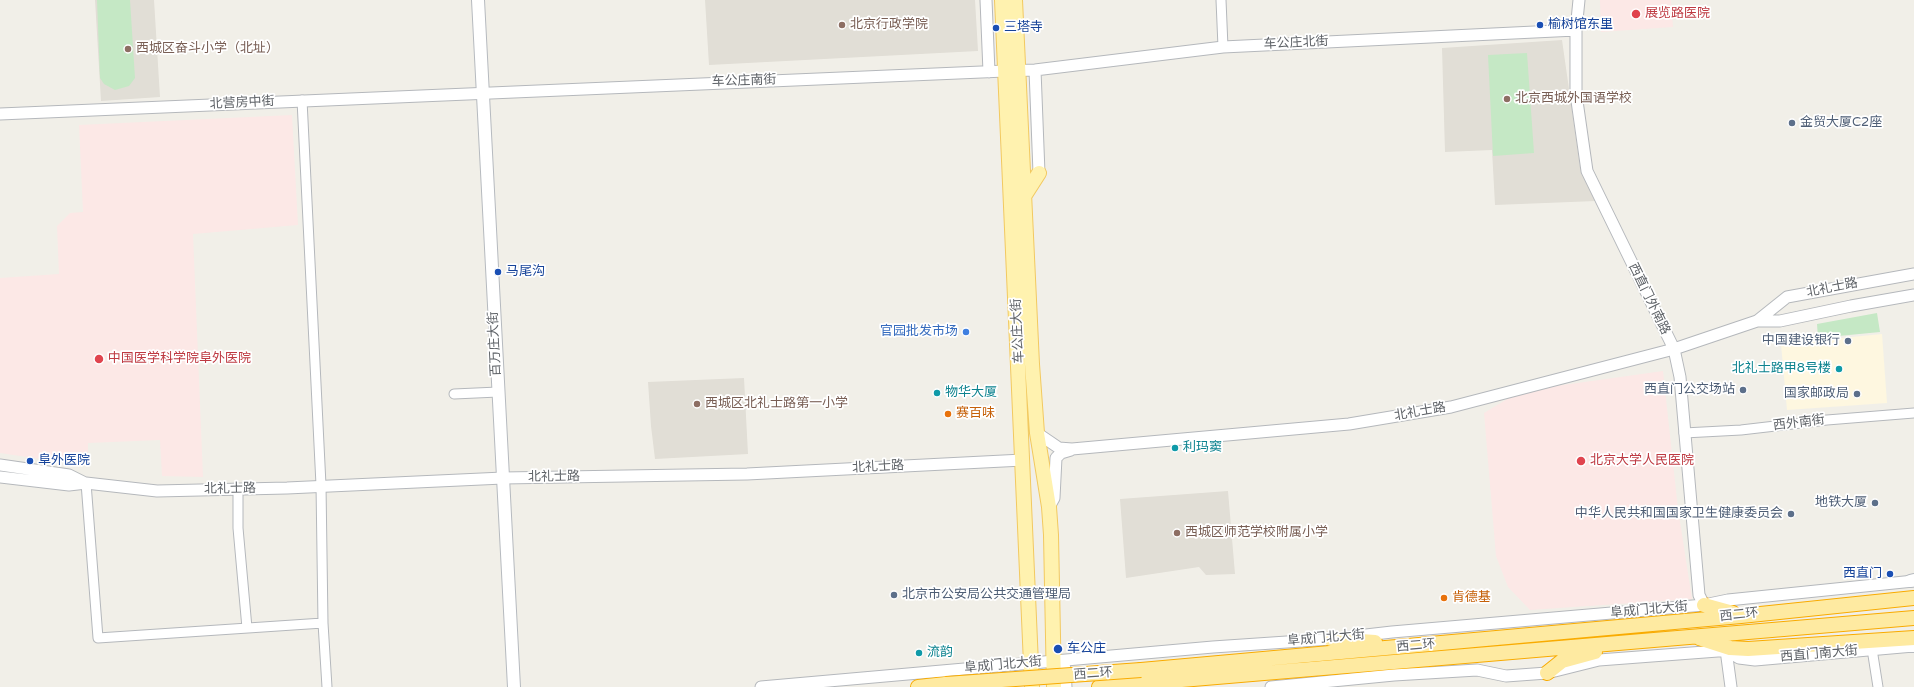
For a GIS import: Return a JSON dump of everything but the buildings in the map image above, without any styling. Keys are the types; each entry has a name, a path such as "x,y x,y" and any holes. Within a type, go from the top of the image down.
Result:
{"highway":[{"name":"西二环","path":"1099,687 1142,677 1420,645 1741,616 1914,598"},
{"path":"1704,605 1741,616"},
{"name":"西二环","path":"918,687 946,684 1142,677 1625,642 1914,618"},
{"path":"1689,637 1696,637 1723,648 1743,649 1804,646 1913,644"},
{"path":"1331,639 1420,645"},
{"path":"1547,673 1562,661 1607,649 1625,642"}],"main road":[{"name":"百万庄大街","path":"478,0 514,687"},
{"name":"车公庄大街","path":"1002,0 1011,71 1023,198 1036,433 1049,507 1059,660 1054,687"},
{"name":"车公庄大街","path":"1015,0 1011,71 1022,460 1032,687"},
{"path":"1023,198 1040,173"}],"street":[{"path":"986,0 989,72"},
{"path":"1221,0 1223,47"},
{"name":"西直门外南路","path":"1579,0 1576,30 1576,94 1587,171 1674,349 1680,377 1699,595 1704,605"},
{"name":"车公庄北街","path":"1011,71 1035,70 1223,47 1576,30"},
{"path":"1035,70 1040,173"},
{"name":"车公庄南街","path":"484,92 1011,71"},
{"name":"北营房中街","path":"0,114 484,92"},
{"path":"302,100 321,485 323,623 327,687"},
{"name":"北礼士路","path":"1757,321 1788,297 1914,274"},
{"name":"北礼士路","path":"1049,507 1054,498 1056,458 1061,453 1072,450 1349,424 1450,407 1674,349 1757,321 1780,321 1851,306 1914,295"},
{"path":"454,394 498,392"},
{"name":"西外南街","path":"1684,433 1741,430 1827,420 1914,413"},
{"name":"北礼士路","path":"1036,433 1059,448 1072,450"},
{"name":"北礼士路","path":"0,477 69,485 86,483 157,491 502,478 747,474 1022,460"},
{"name":"北礼士路","path":"0,464 69,475 86,483"},
{"path":"86,483 98,638 323,623"},
{"path":"238,489 238,528 247,628"},
{"name":"阜成门北大街","path":"761,687 1059,660 1331,639 1392,632 1704,605 1728,600 1913,581"},
{"name":"西直门南大街","path":"1723,648 1737,657 1752,660 1913,644"},
{"path":"1271,687 1319,685 1477,670 1506,676 1547,673 1599,660 1723,648 1731,687"},
{"path":"1872,649 1878,687"},
{"path":"1059,660 1066,687"}],"shaded area":[{"name":"西城区奋斗小学（北址）","path":"95,0 154,0 160,97 101,101"},
{"name":"北京行政学院","path":"705,0 975,0 978,51 709,65"},
{"name":"展览路医院","path":"1600,0 1671,0 1673,27 1601,32"},
{"name":"北京西城外国语学校","path":"1562,40 1581,173 1596,201 1495,205 1492,150 1445,152 1442,48"},
{"name":"中国医学科学院阜外医院","path":"292,115 298,225 193,234 203,477 162,476 160,440 88,443 88,466 0,453 0,278 59,274 57,226 70,213 83,212 79,125"},
{"path":"1882,334 1887,403 1787,410 1781,344"},
{"name":"北京大学人民医院","path":"1663,371 1678,509 1692,599 1530,610 1508,587 1496,556 1484,413 1509,398 1556,386"},
{"name":"西城区北礼士路第一小学","path":"744,378 748,454 655,459 648,382"},
{"name":"西城区师范学校附属小学","path":"1228,491 1235,574 1206,575 1199,567 1126,578 1120,499"}],"green space":[{"path":"97,0 130,0 135,78 129,86 115,90 104,84 100,78"},
{"path":"1527,53 1534,153 1493,156 1488,55"},
{"path":"1877,313 1880,332 1818,338 1817,324"}],"place":[{"name":"展览路医院","path":"1636,14"},
{"name":"北京行政学院","path":"842,25"},
{"name":"榆树馆东里","path":"1540,25"},
{"name":"三塔寺","path":"996,28"},
{"name":"西城区奋斗小学（北址）","path":"128,49"},
{"name":"北京西城外国语学校","path":"1507,99"},
{"name":"金贸大厦C2座","path":"1792,123"},
{"name":"马尾沟","path":"498,272"},
{"name":"官园批发市场","path":"966,332"},
{"name":"中国建设银行","path":"1848,341"},
{"name":"中国医学科学院阜外医院","path":"99,359"},
{"name":"北礼士路甲8号楼","path":"1839,369"},
{"name":"西直门公交场站","path":"1743,390"},
{"name":"物华大厦","path":"937,393"},
{"name":"国家邮政局","path":"1857,394"},
{"name":"西城区北礼士路第一小学","path":"697,404"},
{"name":"赛百味","path":"948,414"},
{"name":"利玛窦","path":"1175,448"},
{"name":"阜外医院","path":"30,461"},
{"name":"北京大学人民医院","path":"1581,461"},
{"name":"地铁大厦","path":"1875,503"},
{"name":"中华人民共和国国家卫生健康委员会","path":"1791,514"},
{"name":"西城区师范学校附属小学","path":"1177,533"},
{"name":"西直门","path":"1890,574"},
{"name":"北京市公安局公共交通管理局","path":"894,595"},
{"name":"肯德基","path":"1444,598"},
{"name":"车公庄","path":"1058,649"},
{"name":"流韵","path":"919,653"}]}
